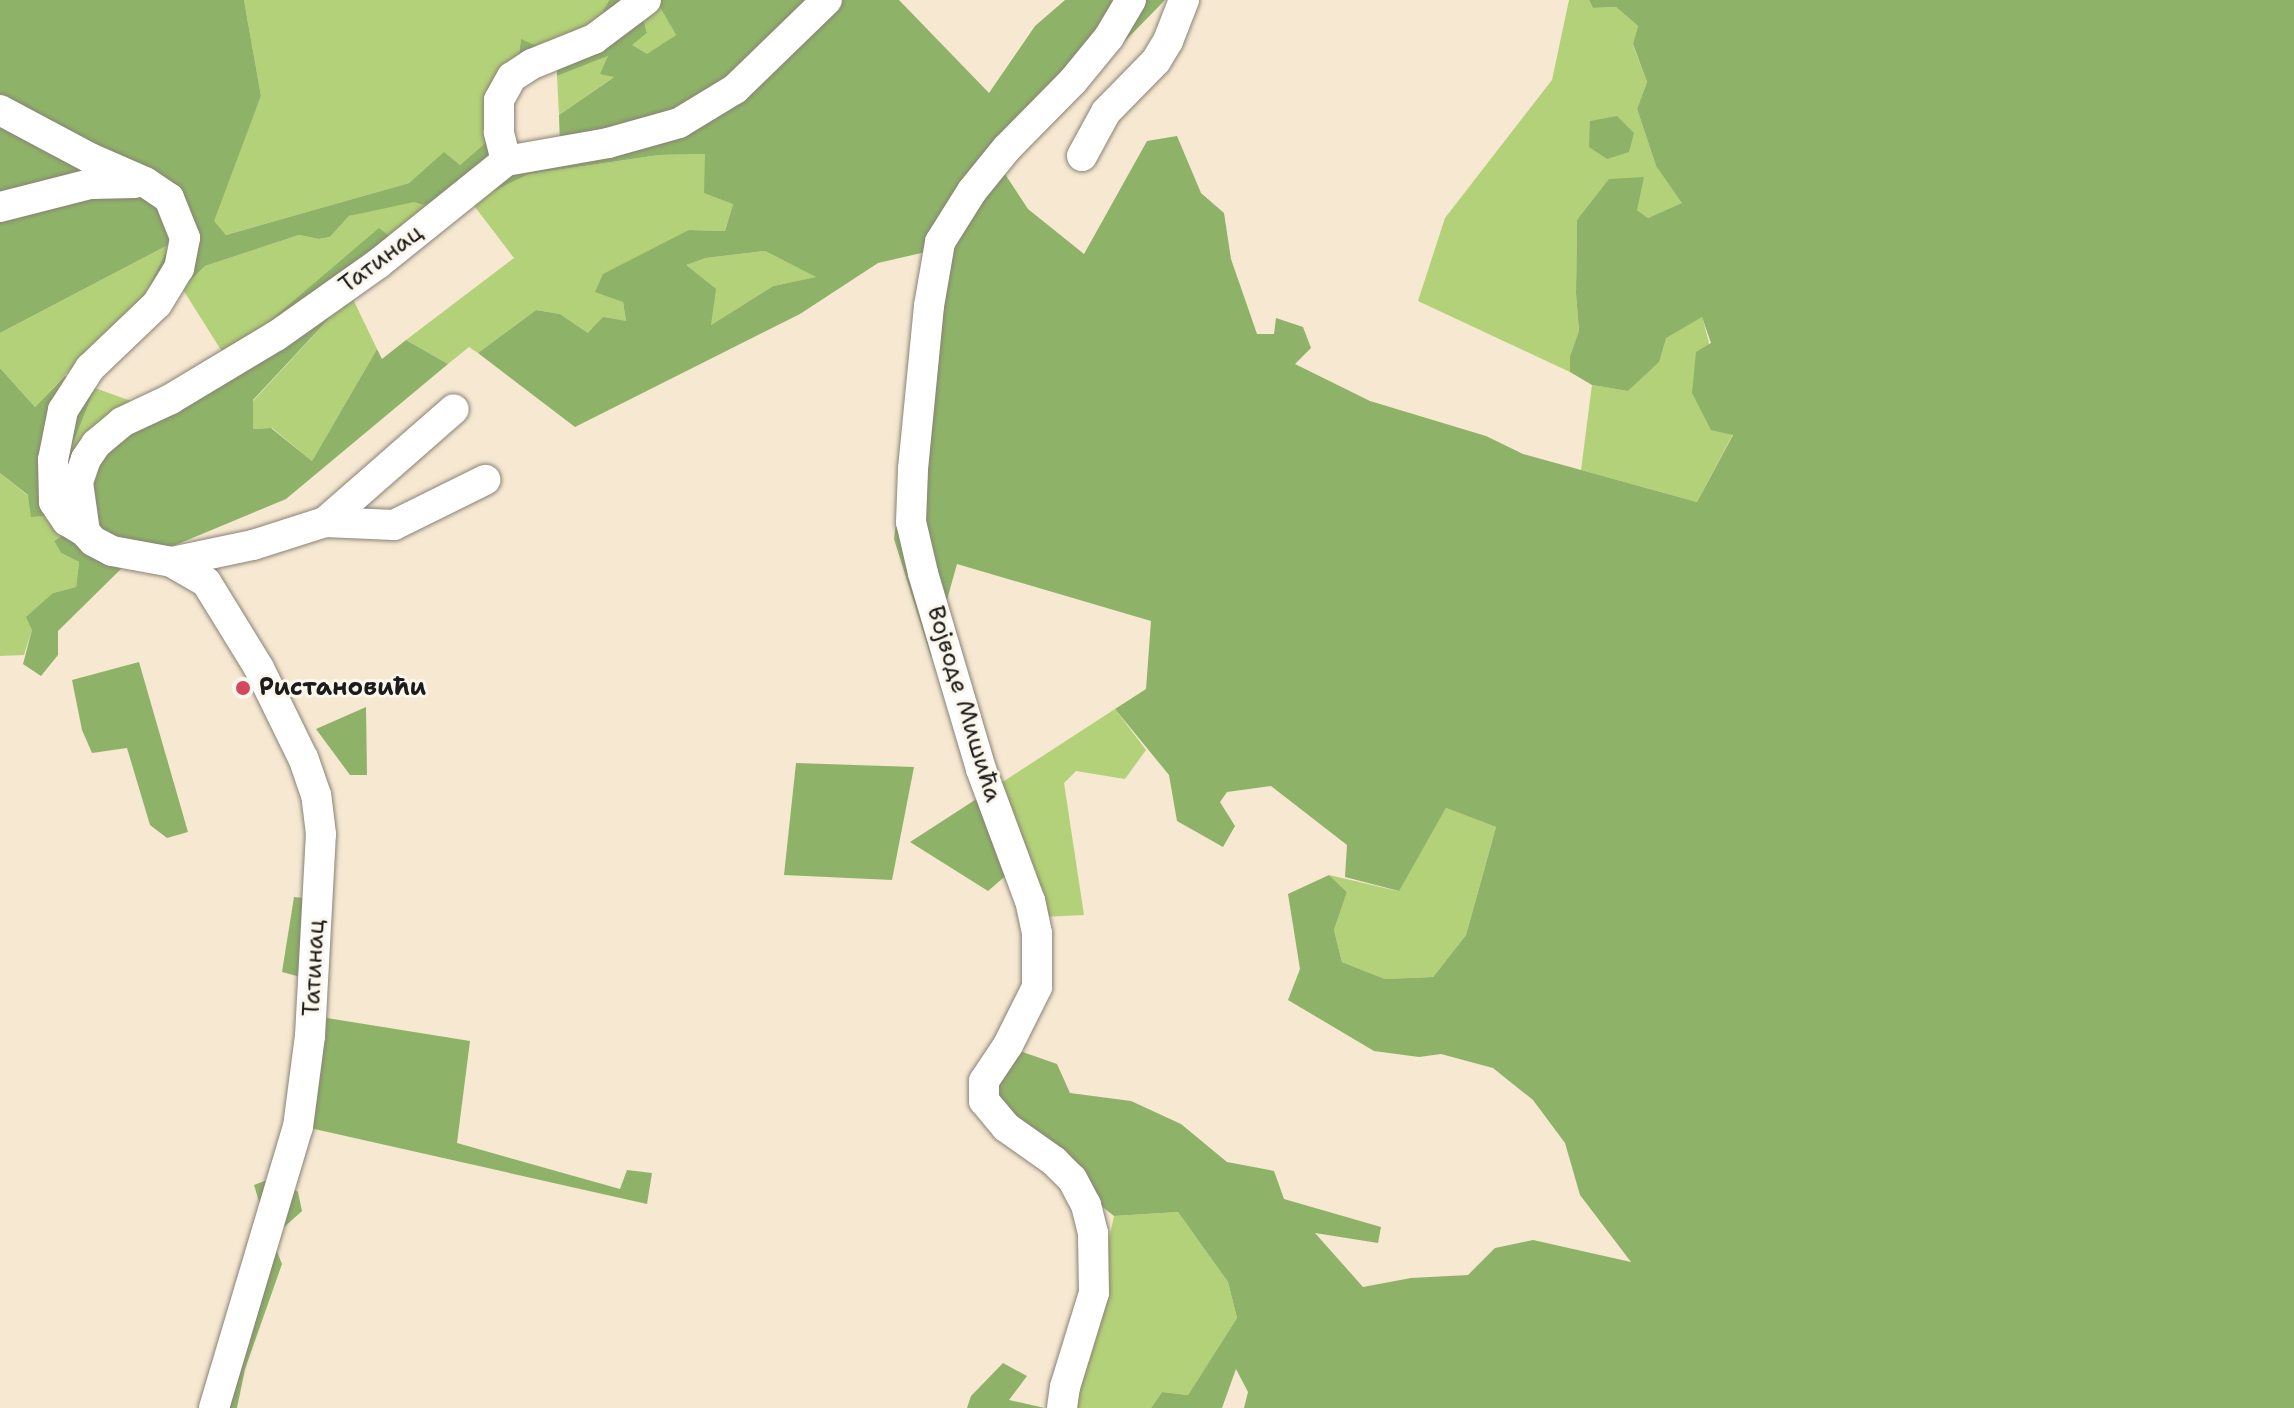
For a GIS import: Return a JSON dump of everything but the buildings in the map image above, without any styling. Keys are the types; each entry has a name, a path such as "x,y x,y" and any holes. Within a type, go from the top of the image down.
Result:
{"street":[{"name":"Татинац","path":"214,1408 298,1127 310,1036 321,834 316,795 303,758 259,668 206,582 172,562 112,551 93,541 85,532 78,503 78,482 86,459 96,444 122,422 171,399 276,336 379,263 506,161 608,143 679,123 735,89 827,0"},
{"name":"Војводе Мишића","path":"1062,1408 1065,1387 1094,1293 1093,1233 1086,1205 1072,1179 1054,1161 1006,1127 984,1101 984,1081 1008,1045 1037,987 1037,933 1030,901 981,769 923,573 911,522 913,469 929,306 940,242 972,191 1007,148 1073,81 1109,37 1131,0"},
{"path":"1082,156 1106,112 1162,51 1184,0"},
{"path":"506,161 499,132 499,100 512,77 532,64 594,39 638,3"},
{"path":"0,110 145,182 169,198 185,238 179,268 157,304 90,368 63,410 53,460 54,502 67,521 85,532"},
{"path":"0,207 90,184 145,182"},
{"name":"Татинац","path":"325,522 454,409"},
{"name":"Татинац","path":"172,562 253,545 325,522 394,525 450,501 485,480"}],"green space":[{"path":"0,0 244,0 261,96 214,221 226,235 409,183 444,152 460,165 508,123 510,149 560,145 559,115 614,77 600,74 608,56 557,76 557,66 518,62 521,39 566,59 609,21 602,13 609,0 638,0 647,33 632,45 647,54 676,35 656,0 899,0 989,93 1035,26 1065,0 1165,0 1001,168 1028,209 1084,254 1147,141 1177,136 1201,193 1224,213 1231,259 1257,334 1274,334 1276,318 1303,327 1311,348 1295,364 1370,401 1486,436 1523,454 1697,502 1733,435 1711,430 1692,393 1696,352 1711,343 1702,317 1666,338 1659,362 1628,391 1592,385 1570,372 1570,356 1579,331 1577,220 1609,179 1644,177 1637,210 1648,218 1682,203 1656,166 1637,109 1647,82 1633,44 1638,26 1616,7 1593,8 1589,0 2294,0 2294,1408 1244,1408 1248,1392 1236,1369 1222,1408 1151,1408 1162,1392 1188,1395 1237,1318 1228,1282 1178,1212 1114,1216 980,1109 1017,1050 1057,1064 1070,1093 1131,1101 1181,1124 1227,1162 1274,1171 1284,1199 1381,1227 1378,1243 1315,1233 1363,1287 1411,1278 1468,1275 1495,1248 1533,1240 1631,1262 1580,1195 1565,1143 1533,1100 1493,1068 1441,1054 1419,1057 1374,1051 1288,1000 1300,969 1288,894 1329,875 1347,892 1334,930 1342,962 1385,979 1433,977 1466,935 1496,827 1446,808 1399,891 1345,877 1347,845 1271,786 1227,792 1220,802 1235,826 1223,847 1177,821 1169,775 1115,709 1146,689 1151,621 957,564 931,657 894,539 930,251 878,263 800,314 575,427 478,353 536,310 560,314 588,333 603,317 626,321 623,302 595,292 603,274 689,230 725,231 733,204 704,193 705,154 659,155 529,174 472,202 458,190 424,205 414,202 349,216 330,237 319,239 299,235 205,266 175,295 149,287 170,244 0,333","holes":["765,251 816,277 773,286 711,325 716,289 686,265 706,258"]},
{"path":"244,0 609,0 602,13 610,21 566,59 521,40 508,123 460,165 444,153 409,183 226,235 213,221 261,96"},
{"path":"638,0 657,0 676,35 647,55 631,45 647,33"},
{"path":"1569,0 1589,0 1593,8 1616,7 1638,26 1633,45 1647,82 1637,109 1656,166 1683,203 1648,218 1637,210 1577,219 1579,332 1570,356 1570,372 1418,301 1445,218 1552,80"},
{"path":"608,56 615,76 559,115 557,76"},
{"path":"1617,116 1634,133 1629,152 1607,159 1589,147 1590,121"},
{"path":"705,154 733,204 725,231 689,230 623,302 626,321 588,333 560,314 536,310 478,353 469,347 448,364 406,340 514,258 472,203 408,251 379,229 226,358 182,288 205,266 299,235 319,239 330,237 349,216 458,189 472,202 529,174 659,155"},
{"path":"379,228 408,251 351,295 253,400 253,429 271,428 312,461 377,349 382,359 406,340 448,364 286,499 123,567 58,631 58,655 41,676 23,664 32,630 26,617 53,593 76,587 79,562 61,553 54,541 66,533 52,515 31,517 28,495 0,473 0,368 35,407 65,376 95,388 64,466 71,510 79,458 226,358"},
{"path":"172,243 138,311 85,354 35,407 0,368 0,333"},
{"path":"765,251 817,277 773,286 711,325 685,265 706,258"},
{"path":"351,295 377,349 312,461 272,428 253,429 253,401"},
{"path":"1702,316 1733,434 1697,502 1581,470 1592,385 1628,391 1658,362 1665,338"},
{"path":"95,388 142,405 71,510 64,466"},
{"path":"0,473 52,515 66,533 54,541 61,553 79,562 76,587 53,593 32,630 24,655 0,656"},
{"path":"139,662 188,832 167,838 150,825 127,748 92,753 82,730 72,680"},
{"path":"366,707 367,775 350,775 316,729"},
{"path":"1115,709 1146,750 1125,779 1076,771 1064,783 1084,915 1040,917 978,798"},
{"path":"796,763 914,767 892,880 784,875"},
{"path":"978,798 1010,872 988,891 910,842"},
{"path":"1446,808 1496,827 1466,935 1433,977 1385,979 1342,962 1334,930 1347,892 1329,875 1398,891"},
{"path":"294,897 312,899 308,979 282,972"},
{"path":"302,1014 470,1041 457,1143 620,1189 627,1170 652,1173 647,1204 310,1128"},
{"path":"275,1177 298,1192 302,1211 282,1229 276,1249 282,1264 245,1369 237,1408 217,1408 264,1218 254,1185"},
{"path":"1178,1212 1228,1282 1237,1318 1188,1395 1162,1392 1151,1408 1073,1408 1114,1216"},
{"path":"1003,1363 1027,1376 1009,1400 1045,1408 967,1408 971,1396"}],"place":[{"name":"Ристановићи","path":"243,688"}]}
